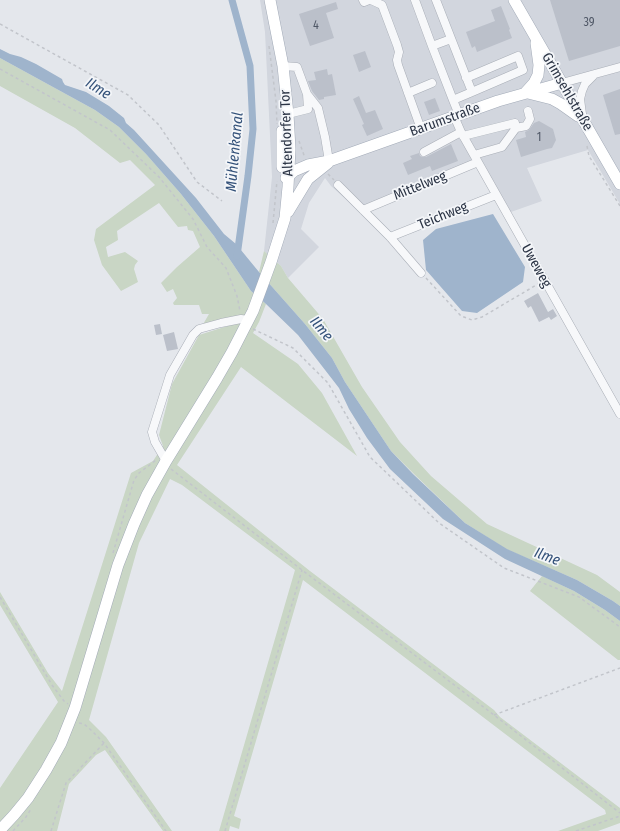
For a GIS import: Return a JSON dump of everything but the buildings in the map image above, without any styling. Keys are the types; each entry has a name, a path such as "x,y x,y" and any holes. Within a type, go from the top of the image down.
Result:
{"main road":[{"name":"Altendorfer Tor","path":"270,0 282,66 288,114 290,149 272,258"},
{"name":"Grimsehlstraße","path":"514,0 620,184"},
{"name":"Altendorfer Tor","path":"272,12 282,134 282,165 285,179 285,218 272,258"},
{"path":"536,38 539,65 538,75 525,93 552,99 582,120"},
{"name":"Barumstraße","path":"285,218 308,178 328,166 421,129 498,101 562,83"},
{"path":"290,149 299,159 308,165"},
{"name":"Barumstraße","path":"285,179 308,165 328,166"},
{"path":"285,179 295,178 301,180 308,178"},
{"path":"0,830 14,816 28,798 61,743 75,708 118,565 134,524 147,495 166,461 218,378 247,319 272,258"}],"street":[{"path":"367,0 382,5 399,52 397,60 398,65 421,129"},
{"name":"Uweweg","path":"415,0 453,100 462,134 620,414"},
{"path":"436,0 472,92"},
{"path":"432,46 451,39"},
{"path":"453,100 523,70 518,56 466,78"},
{"path":"282,66 297,67 307,94 308,109 288,114"},
{"path":"562,83 620,67"},
{"path":"582,120 580,99 585,84 593,75"},
{"path":"408,93 432,83"},
{"path":"307,94 318,108 325,137 328,166"},
{"name":"Mittelweg","path":"363,210 502,147 516,128 526,126 530,119 528,111"},
{"path":"424,152 462,134 515,123 516,128"},
{"path":"338,185 390,236 421,273"},
{"name":"Teichweg","path":"390,236 496,195"},
{"path":"166,461 155,442 152,432 170,375 193,335 199,329 247,319"}],"path":[{"path":"0,24 128,95 159,125 198,182 222,201"},
{"path":"0,69 110,130 159,177 193,219 207,247 226,268 247,319 293,348 328,383 370,457 439,523 504,568 579,597 620,628"},
{"path":"587,142 589,156 620,206"},
{"path":"328,166 338,185"},
{"path":"421,273 461,316 472,320 482,316 545,280"},
{"path":"166,461 170,468 494,715 620,814"},
{"path":"225,831 302,570"},
{"path":"0,597 60,696 64,701 75,708"},
{"path":"494,715 620,668"},
{"path":"76,728 78,722 84,724 104,743 166,831"},
{"path":"51,831 66,783 104,743"},
{"path":"13,831 26,817 35,804"},
{"path":"576,831 620,814"}],"shaded area":[{"path":"260,0 620,0 620,204 588,150 527,168 542,201 511,212 482,163 358,210 331,186 325,178 309,203 301,229 319,247 288,278 281,266 264,251 272,177 265,32"}],"green space":[{"path":"0,58 95,110 119,127 146,154 181,194 214,236 251,291 266,304 253,333 298,364 322,393 357,456 241,367 177,465 310,571 494,710 500,717 620,808 620,823 598,831 558,831 606,814 605,810 303,580 234,816 241,819 239,829 230,826 229,831 219,831 295,570 182,485 170,479 139,543 89,720 106,737 172,831 163,831 105,750 96,755 69,784 57,831 0,831 0,788 58,702 0,605 0,592 48,673 62,691 131,473 153,461 163,446 159,435 172,384 199,335 237,323 242,315 202,326 209,314 202,314 199,305 174,305 173,303 177,298 173,289 167,292 161,283 200,247 193,231 188,230 187,226 178,227 159,203 117,231 118,240 106,247 108,257 125,252 138,261 134,269 138,282 121,291 102,265 94,240 96,229 155,185 130,160 120,163 75,128 0,86"},
{"path":"264,251 281,266 288,278 323,319 362,387 400,442 431,476 487,524 597,575 620,592 620,606 577,580 506,549 465,523 415,475 391,451 345,382 332,358 305,324 259,272"},
{"path":"542,576 574,591 620,621 620,660 618,660 530,591"}],"water":[{"path":"0,49 36,64 62,79 65,85 86,92 109,106 124,118 126,123 196,198 224,234 236,244 305,324 332,358 345,382 391,451 413,474 465,523 507,549 577,580 613,601 620,606 620,621 574,591 505,559 443,519 390,469 367,438 349,409 339,388 298,335 251,291 214,236 181,194 146,154 119,127 95,110 0,58"},
{"path":"493,214 525,267 523,282 477,313 462,311 426,270 423,240 436,229"}],"waterway":[{"name":"Mühlenkanal","path":"232,0 250,66 253,129 237,256"}],"water label":[{"name":"Ilme","path":"98,89"},
{"name":"Ilme","path":"321,329"},
{"name":"Ilme","path":"547,557"}]}
